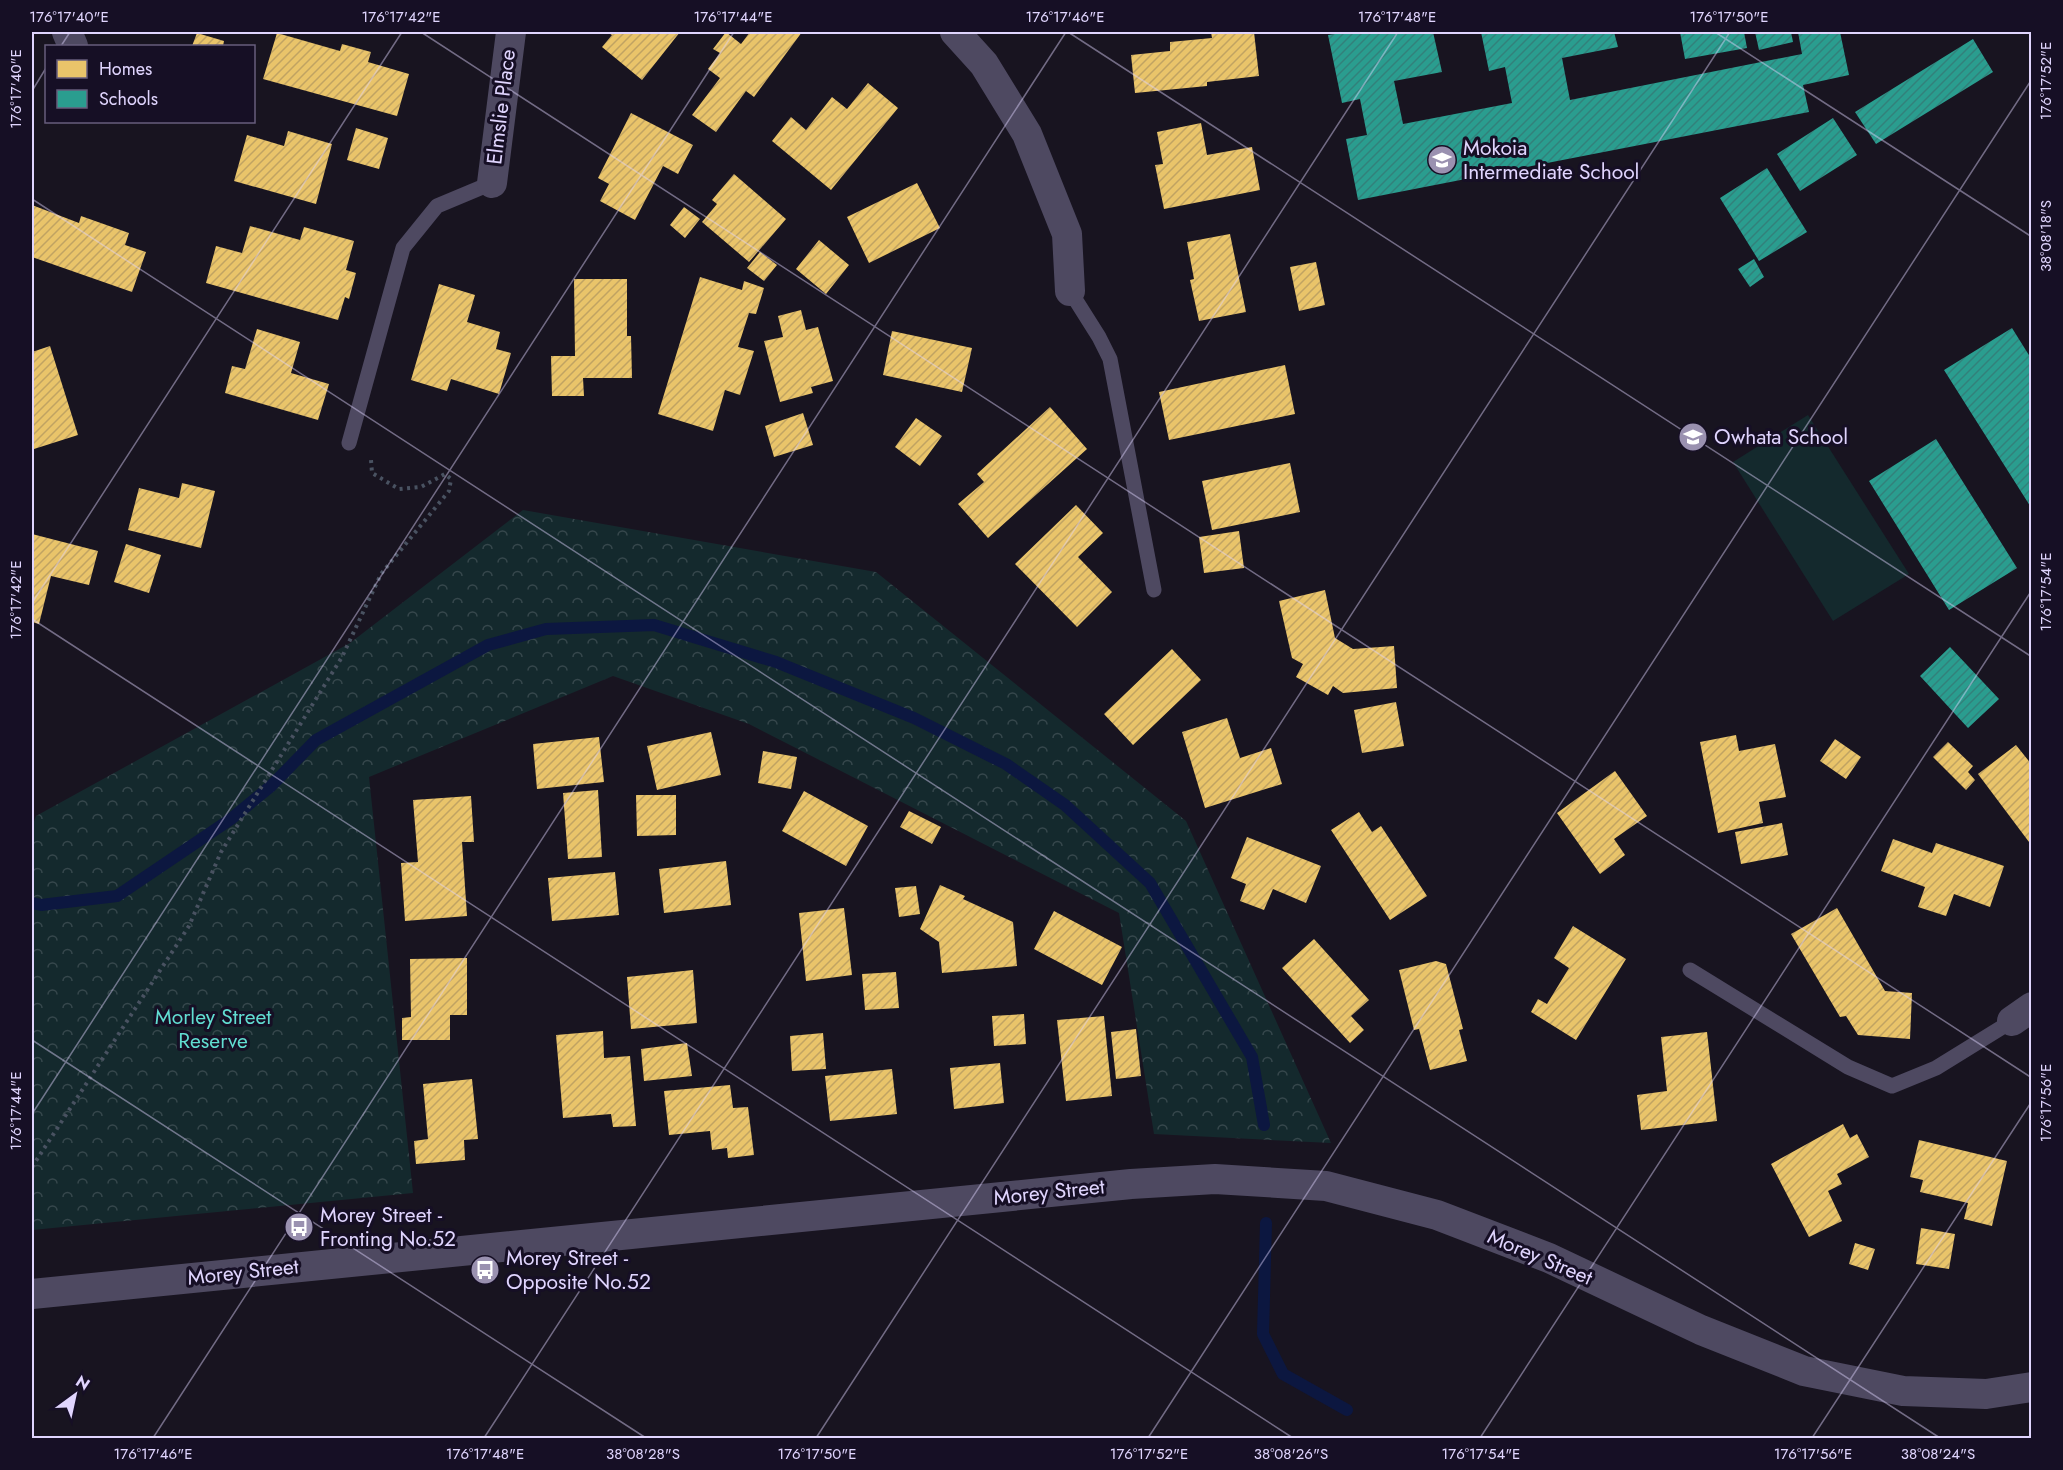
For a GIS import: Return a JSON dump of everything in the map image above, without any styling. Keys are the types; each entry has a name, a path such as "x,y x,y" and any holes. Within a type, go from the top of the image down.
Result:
{"street":[{"name":"Elmslie Place","path":"492,183 511,32"},
{"path":"955,32 984,64 1027,134 1066,234 1070,291"},
{"name":"Morey Street","path":"32,1294 1107,1186 1215,1179 1326,1186 1437,1215 1549,1258 1701,1330 1804,1371 1903,1392 1986,1394 2031,1387"}],"lane":[{"path":"349,443 403,248 438,206 492,183"},
{"path":"1070,291 1110,359 1155,590"},
{"path":"1690,970 1848,1067 1892,1086 1936,1068 2022,1014"}],"path":[{"path":"32,1167 189,926 221,852 342,657 381,574 449,491 451,479 445,474 421,487 399,489 372,473 369,452"}],"green space":[{"path":"1808,415 1909,574 1833,621 1733,462"},
{"name":"Morley Street Reserve","path":"523,510 876,572 1186,821 1331,1143 1154,1134 1119,913 749,724 613,676 369,777 413,1193 32,1230 32,827 36,816 350,643"}],"building: Homes":[{"path":"607,32 680,32 642,80 602,47 612,35"},
{"path":"726,32 741,44 750,32 802,32 754,97 746,91 716,132 692,115 720,78 708,69 720,53 713,49"},
{"path":"1211,32 1254,32 1259,76 1207,82 1207,86 1135,93 1131,55 1170,51 1170,42 1212,38"},
{"path":"197,33 224,41 223,45 192,45"},
{"path":"277,33 340,51 342,44 371,52 368,62 409,74 397,116 263,79"},
{"path":"868,83 898,108 831,190 772,141 791,117 806,130 832,97 847,109"},
{"path":"631,113 693,145 678,174 663,166 635,220 600,201 609,184 598,178"},
{"path":"1201,123 1207,155 1252,147 1260,190 1164,209 1155,165 1163,164 1157,132"},
{"path":"356,128 388,138 379,169 347,160"},
{"path":"288,131 332,144 316,204 234,181 247,135 284,146"},
{"path":"734,174 786,219 749,262 702,222 717,204 712,200"},
{"path":"917,183 940,228 869,263 847,217"},
{"path":"32,205 79,223 81,216 129,233 125,245 146,252 132,292 32,257"},
{"path":"684,207 700,219 685,238 670,225"},
{"path":"250,226 300,240 304,227 354,241 346,270 356,273 349,299 345,297 338,320 206,283 216,246 242,253"},
{"path":"1230,234 1246,312 1199,321 1190,280 1194,279 1187,242"},
{"path":"819,240 849,265 826,294 796,269"},
{"path":"760,252 777,265 764,281 747,268"},
{"path":"1316,262 1325,305 1299,311 1290,267"},
{"path":"700,277 742,290 744,281 764,288 756,314 749,313 738,347 754,351 740,395 725,390 713,431 658,414"},
{"path":"574,279 627,279 627,336 631,336 632,378 583,378 584,396 552,396 551,356 575,356"},
{"path":"439,284 475,295 467,322 500,332 496,349 511,353 499,394 451,379 447,391 411,380"},
{"path":"801,310 806,330 818,327 833,381 811,387 813,393 780,402 764,341 783,337 778,316"},
{"path":"257,329 300,342 291,373 329,384 318,420 225,393 232,366 245,369"},
{"path":"892,331 972,348 962,392 883,375"},
{"path":"50,346 78,435 34,449 32,441 32,352"},
{"path":"1285,365 1295,414 1169,440 1159,392"},
{"path":"1050,407 1087,449 988,538 958,504 984,482 977,474"},
{"path":"803,413 813,445 774,457 765,426"},
{"path":"916,418 942,436 920,466 895,447"},
{"path":"1290,463 1300,512 1212,530 1202,481"},
{"path":"182,483 215,491 201,548 128,530 139,488 179,498"},
{"path":"1076,505 1103,533 1078,557 1112,592 1077,627 1015,564"},
{"path":"1239,531 1244,568 1204,573 1199,537"},
{"path":"32,534 98,551 89,585 51,576 39,624 32,622"},
{"path":"126,544 161,555 149,593 114,582"},
{"path":"1325,590 1335,638 1353,649 1394,646 1397,688 1343,693 1333,686 1328,695 1296,677 1303,664 1292,658 1279,601"},
{"path":"1172,649 1201,680 1133,745 1104,714"},
{"path":"1396,702 1404,746 1362,753 1354,710"},
{"path":"1227,718 1240,758 1271,748 1282,784 1205,808 1182,732"},
{"path":"711,732 721,775 657,790 647,746"},
{"path":"1736,735 1739,751 1775,744 1786,797 1759,802 1763,823 1718,833 1700,742"},
{"path":"599,737 604,782 537,789 533,744"},
{"path":"1835,739 1861,757 1846,779 1820,761"},
{"path":"1948,742 1973,766 1968,772 1975,780 1966,790 1933,757"},
{"path":"2016,745 2032,765 2032,846 1978,774"},
{"path":"763,751 797,757 791,789 758,783"},
{"path":"1615,771 1647,816 1614,839 1625,855 1600,874 1557,813"},
{"path":"598,790 602,857 568,859 563,793"},
{"path":"804,791 868,826 846,866 782,831"},
{"path":"636,795 676,795 676,835 637,836"},
{"path":"471,796 474,842 462,842 467,916 405,921 401,863 418,862 413,800"},
{"path":"909,811 941,827 932,844 900,827"},
{"path":"1359,812 1372,832 1381,826 1427,896 1390,920 1331,830"},
{"path":"1782,823 1788,855 1741,864 1735,832"},
{"path":"1247,837 1321,866 1306,903 1273,889 1264,910 1240,901 1246,884 1231,878"},
{"path":"1893,839 1932,853 1936,843 2004,866 1990,907 1954,894 1946,916 1918,907 1925,887 1881,871"},
{"path":"726,861 731,905 664,913 659,869"},
{"path":"615,872 619,915 552,921 548,878"},
{"path":"940,885 965,896 963,899 1013,922 1017,966 942,973 939,942 920,929"},
{"path":"916,886 920,914 899,917 895,888"},
{"path":"844,908 852,975 806,981 799,913"},
{"path":"1837,908 1885,991 1912,993 1910,1039 1858,1035 1846,1016 1840,1017 1791,934"},
{"path":"1054,911 1122,947 1102,985 1034,949"},
{"path":"1573,926 1626,959 1576,1040 1531,1012 1538,999 1547,1004 1569,968 1554,958"},
{"path":"1314,939 1369,1000 1351,1016 1364,1030 1350,1043 1282,968"},
{"path":"467,958 467,1015 450,1015 450,1040 402,1040 402,1018 411,1017 410,959"},
{"path":"1436,961 1446,964 1463,1029 1459,1030 1467,1061 1430,1070 1419,1029 1414,1030 1399,970"},
{"path":"693,970 697,1023 631,1029 627,977"},
{"path":"896,972 899,1008 865,1010 862,974"},
{"path":"1024,1014 1026,1044 994,1046 992,1016"},
{"path":"1104,1016 1112,1096 1066,1101 1057,1020"},
{"path":"1136,1029 1141,1076 1116,1079 1111,1032"},
{"path":"603,1031 604,1058 630,1056 636,1126 613,1127 611,1114 563,1118 556,1035"},
{"path":"1707,1032 1717,1121 1641,1130 1637,1095 1667,1091 1661,1037"},
{"path":"823,1033 826,1069 792,1071 790,1036"},
{"path":"687,1043 692,1076 644,1081 641,1049"},
{"path":"1000,1063 1004,1103 954,1109 950,1068"},
{"path":"892,1069 897,1114 830,1121 825,1076"},
{"path":"472,1079 478,1139 464,1140 465,1160 416,1164 414,1141 428,1139 423,1084"},
{"path":"730,1085 733,1108 748,1107 754,1155 728,1158 727,1148 712,1150 710,1131 669,1135 664,1091"},
{"path":"1843,1124 1850,1138 1857,1134 1869,1157 1837,1174 1842,1184 1828,1191 1842,1221 1809,1237 1771,1164"},
{"path":"1919,1140 2007,1161 1992,1226 1964,1219 1968,1203 1920,1192 1923,1180 1910,1177"},
{"path":"1921,1228 1955,1234 1949,1269 1916,1264"},
{"path":"1855,1243 1875,1249 1868,1270 1849,1264"}],"building: Schools":[{"path":"1347,32 1433,32 1442,72 1394,81 1403,124 1512,103 1505,67 1489,71 1481,32 1614,32 1618,47 1562,58 1570,100 1802,54 1798,32 1840,32 1849,75 1803,85 1809,112 1358,200 1346,139 1367,135 1360,99 1342,103 1328,35"},
{"path":"1680,32 1744,32 1747,48 1685,59"},
{"path":"1755,32 1791,32 1793,42 1759,50"},
{"path":"1973,39 1993,72 1876,144 1855,112"},
{"path":"1833,118 1857,155 1800,191 1777,154"},
{"path":"1767,168 1807,232 1759,261 1720,198"},
{"path":"1754,259 1764,277 1750,287 1738,269"},
{"path":"2012,328 2032,360 2032,509 1944,370"},
{"path":"1936,439 2017,568 1949,610 1869,481"},
{"path":"1950,647 1999,699 1968,728 1920,676"}],"waterway":[{"path":"32,903 41,905 117,896 231,819 271,786 316,740 488,645 546,629 654,625 776,662 914,718 1006,764 1065,805 1150,883 1252,1057 1264,1125"},
{"path":"1266,1223 1263,1334 1283,1374 1347,1410"}],"place":[{"name":"Mokoia Intermediate School","path":"1442,160"},
{"name":"Owhata School","path":"1693,437"},
{"name":"Morey Street - Fronting No.52","path":"299,1227"},
{"name":"Morey Street - Opposite No.52","path":"485,1270"}]}
